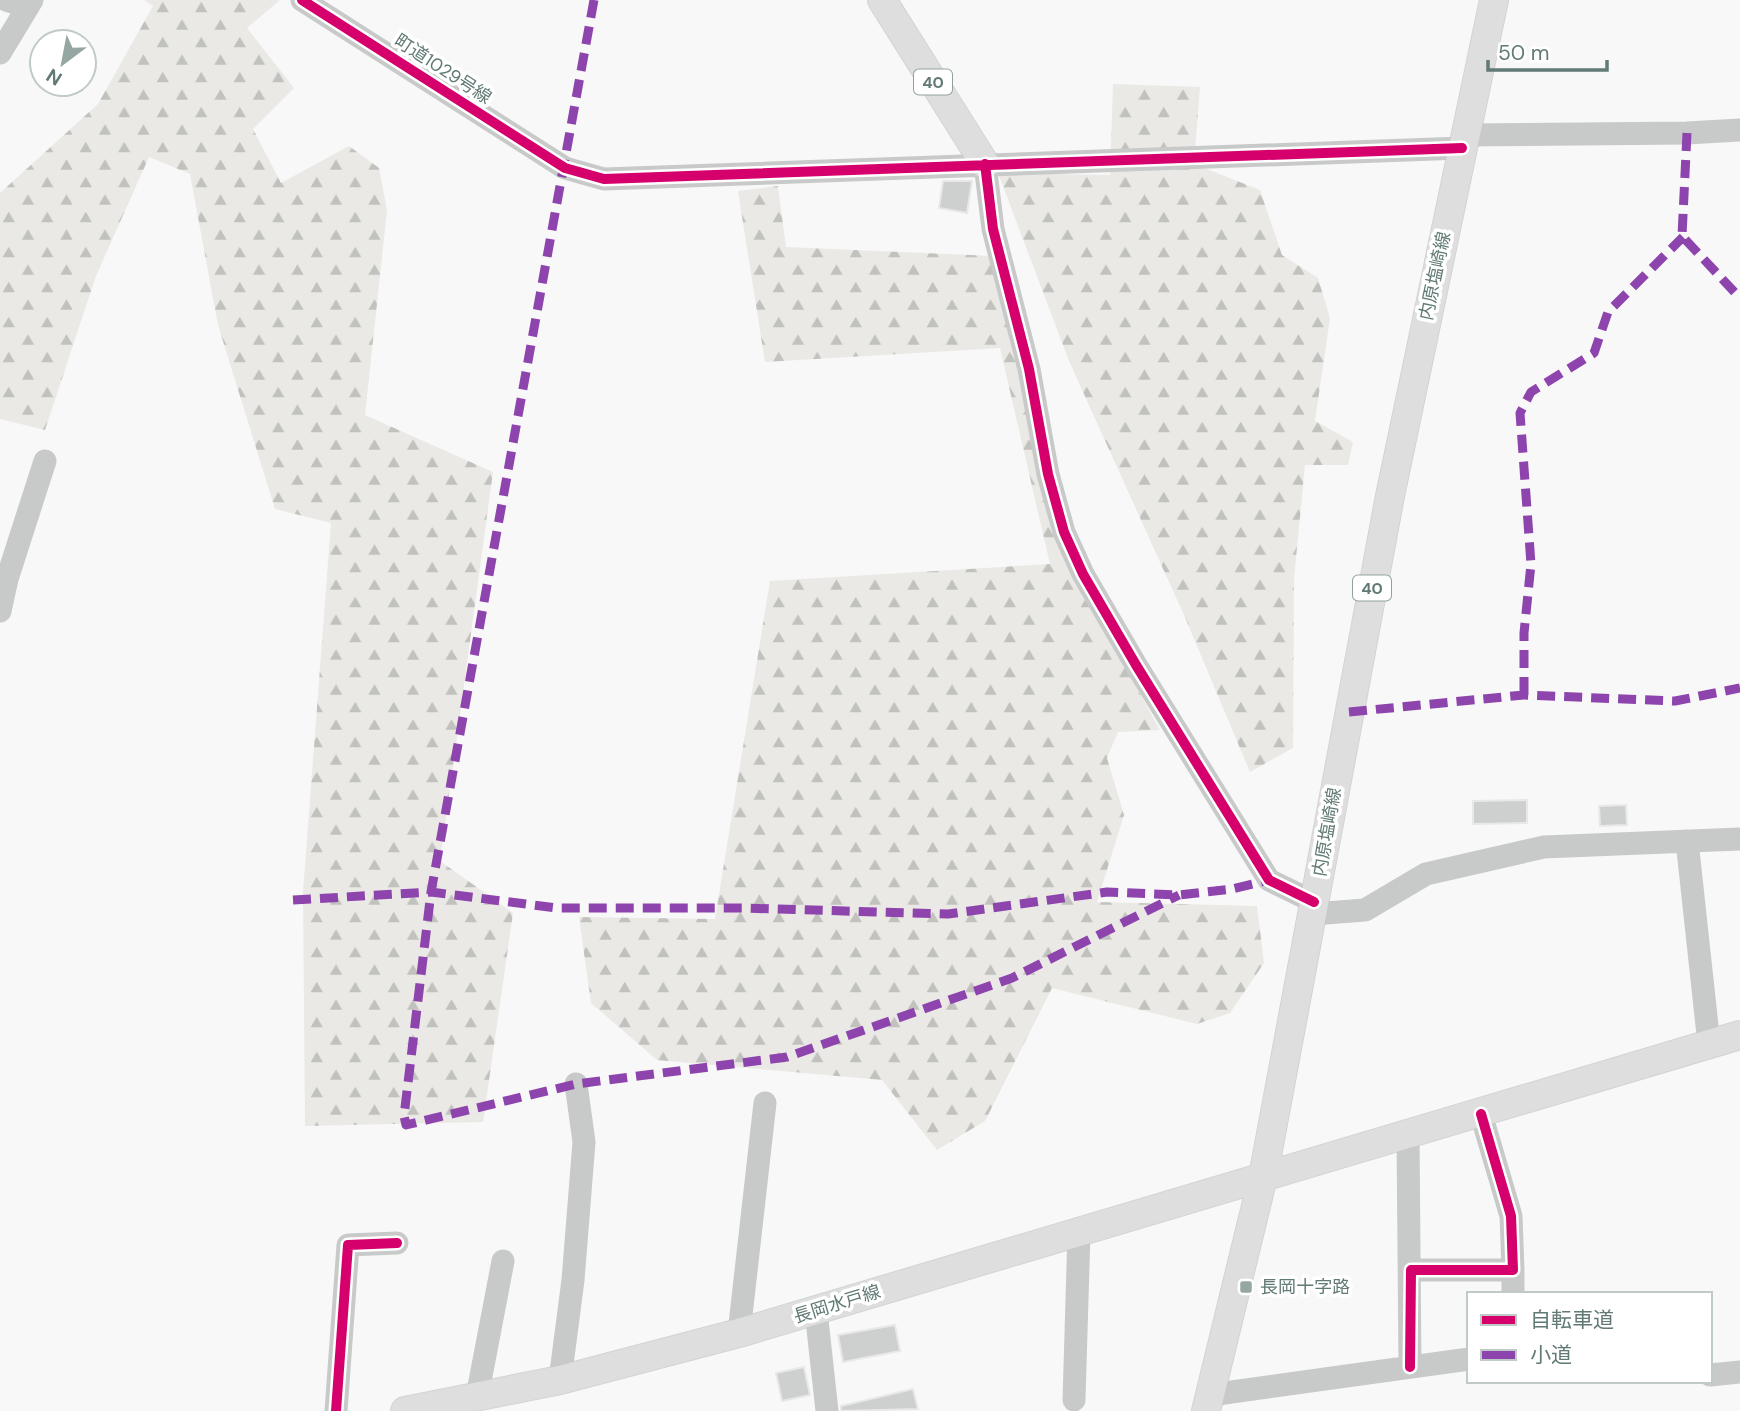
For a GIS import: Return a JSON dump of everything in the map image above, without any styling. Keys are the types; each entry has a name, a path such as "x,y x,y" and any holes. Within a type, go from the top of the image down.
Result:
{"main road":[{"name":"40","path":"881,0 985,164"},
{"name":"内原塩崎線","path":"1208,1403 1263,1177 1390,496 1494,0"},
{"path":"1263,1177 1740,1035"},
{"name":"長岡水戸線","path":"405,1411 560,1380 816,1311 1263,1177"}],"street":[{"name":"町道1029号線","path":"302,0 565,168 604,179 1740,130"},
{"path":"0,53 22,2"},
{"path":"985,164 993,229 1029,369 1048,474 1064,532 1083,574 1136,666 1269,880 1314,908 1365,910 1426,874 1544,847 1740,839"},
{"path":"0,611 3,577 45,461"},
{"path":"1687,841 1709,1044"},
{"path":"560,1380 573,1280 584,1142 576,1084"},
{"path":"739,1332 765,1103"},
{"path":"1481,1114 1511,1216 1513,1292"},
{"path":"1408,1134 1410,1367"},
{"path":"1074,1400 1079,1232"},
{"path":"336,1411 348,1245 397,1243"},
{"path":"477,1397 503,1261"},
{"path":"1411,1270 1513,1270"},
{"path":"816,1311 827,1411"},
{"path":"1208,1403 1467,1359"},
{"path":"1712,1375 1740,1372"}],"green space":[{"path":"144,0 280,0 247,28 294,88 253,129 281,183 349,146 379,168 387,210 365,415 493,472 440,861 513,913 483,1122 305,1126 303,892 331,523 275,509 218,325 190,174 149,157 96,276 45,430 0,419 0,193 98,104 153,6"},
{"path":"1113,84 1200,87 1194,164 1260,190 1282,255 1318,278 1330,318 1315,421 1353,442 1348,465 1305,465 1294,579 1293,748 1250,772 1184,615 1069,361 998,173 1110,175"},
{"path":"778,186 786,247 993,256 1056,540 1160,730 1118,732 1107,758 1124,815 1097,902 1257,906 1264,963 1230,1013 1197,1024 1052,988 985,1121 937,1150 882,1080 657,1060 591,1003 579,917 715,919 770,581 1050,564 1000,348 765,362 738,191"}],"building":[{"path":"943,181 972,181 967,213 939,208"},
{"path":"1527,800 1527,823 1473,824 1473,801"},
{"path":"1626,805 1627,825 1600,826 1599,806"},
{"path":"895,1325 900,1351 843,1362 838,1335"},
{"path":"804,1367 810,1395 782,1401 776,1373"},
{"path":"913,1389 918,1409 841,1411 841,1406"}],"marked path":[{"path":"594,0 431,892 404,1116 406,1125 576,1084 787,1057 1012,978 1179,895"},
{"path":"1687,133 1682,236 1740,298"},
{"path":"1524,695 1524,633 1531,564 1520,413 1531,392 1594,353 1608,312 1683,237"},
{"path":"1349,712 1524,695 1675,701 1740,688"},
{"path":"293,900 431,892 557,908 742,908 948,914 1107,892 1179,895 1232,889 1269,880"}],"cycle path":[{"path":"302,0 565,168 604,179 1462,148"},
{"path":"985,164 993,229 1029,369 1048,474 1064,532 1083,574 1136,665 1269,880 1314,902"},
{"path":"1410,1367 1411,1270 1513,1270 1511,1216 1481,1114"},
{"path":"336,1411 348,1245 397,1243"}],"place":[{"name":"長岡十字路","path":"1246,1287"}]}
